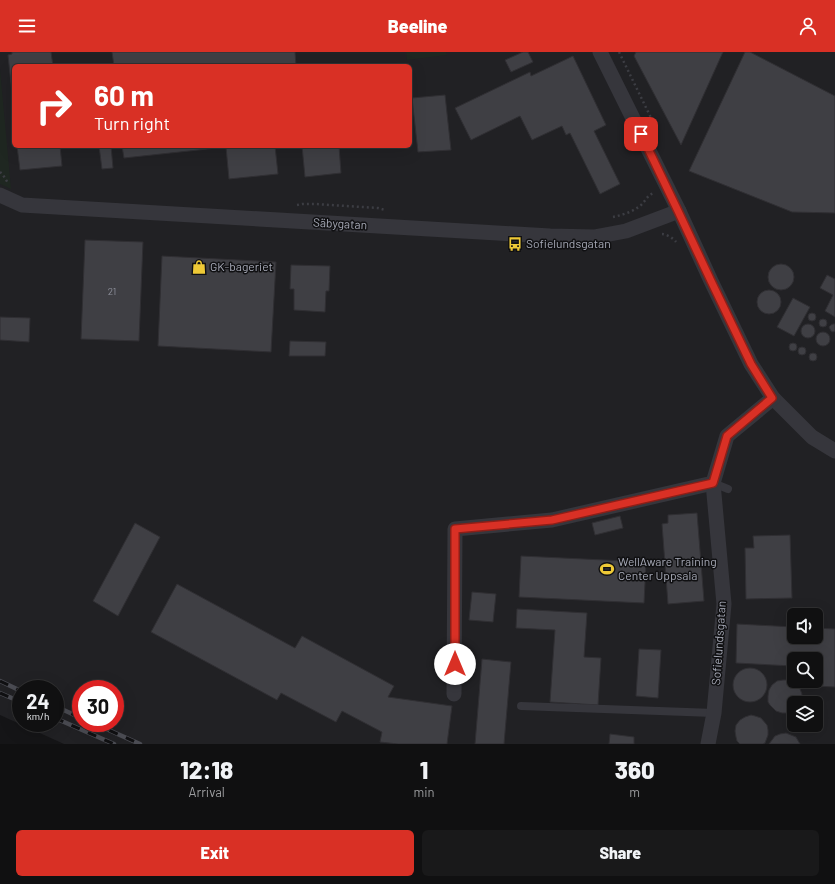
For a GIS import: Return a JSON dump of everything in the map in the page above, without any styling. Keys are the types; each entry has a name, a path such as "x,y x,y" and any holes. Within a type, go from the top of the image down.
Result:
{"street":[{"path":"600,52 668,188 751,364 772,398 812,437 835,451"},
{"name":"Säbygatan","path":"6,190 22,205 550,236 594,237 626,231 678,211"},
{"name":"Sofielundsgatan","path":"708,744 714,713 724,604 713,483 727,436 772,398"},
{"path":"454,694 455,529 552,520 713,483"}],"lane":[{"path":"713,483 728,489"},
{"path":"521,706 714,713"}],"path":[{"path":"619,52 655,127"},
{"path":"0,172 8,182 6,190"},
{"path":"606,219 626,214 640,206 651,194 668,188"},
{"path":"291,206 315,204 378,208 385,210"},
{"path":"634,209 641,225"},
{"path":"658,234 664,234 674,240 677,244"}],"shaded area":[{"path":"0,52 835,52 835,744 64,744 38,732 64,732 64,680 12,680 12,720 0,715"},
{"path":"406,52 446,52 447,55 407,60"},
{"path":"0,69 11,189 0,184"}],"building":[{"path":"12,52 51,52 53,64 12,64 12,93 8,55 12,54"},
{"path":"112,52 295,52 296,64 114,64"},
{"path":"523,52 528,52 533,62 511,72 505,60"},
{"path":"636,52 723,52 681,145 634,56"},
{"path":"745,52 750,52 835,96 835,213 792,212 689,171"},
{"path":"573,56 606,125 594,131 620,184 600,194 570,133 566,135 562,126 532,140 520,116 471,140 455,108 530,72 531,76"},
{"path":"445,95 451,150 418,152 412,98"},
{"path":"17,148 60,148 62,166 20,170"},
{"path":"99,148 111,148 113,168 102,169"},
{"path":"122,148 217,148 124,158"},
{"path":"226,148 275,148 278,174 229,179"},
{"path":"302,148 339,148 341,173 305,177"},
{"path":"85,240 143,242 139,341 81,339"},
{"path":"162,256 276,262 271,352 158,346"},
{"path":"781,264 790,268 794,277 790,286 781,290 772,286 768,277 772,268"},
{"path":"291,265 330,266 329,291 326,291 325,312 294,310 294,289 290,289"},
{"path":"827,275 835,279 835,317 825,311 833,295 820,288"},
{"path":"764,290 774,290 781,297 781,307 774,314 764,314 757,307 757,297"},
{"path":"793,298 810,307 794,336 777,327"},
{"path":"812,313 815,314 815,320 812,321 809,320 808,317 809,314"},
{"path":"0,317 30,318 29,342 0,340"},
{"path":"823,319 826,320 826,326 823,327 820,326 819,323 820,320"},
{"path":"808,324 813,326 815,331 813,336 808,338 803,336 801,331 803,326"},
{"path":"835,324 835,331 833,332 829,327"},
{"path":"823,332 828,334 830,339 828,344 823,346 818,344 816,339 818,334"},
{"path":"290,341 326,342 325,356 289,356"},
{"path":"793,343 796,344 796,350 793,351 790,350 789,347 790,344"},
{"path":"802,347 805,348 805,354 802,355 799,354 798,351 799,348"},
{"path":"813,353 816,354 816,360 813,361 810,360 809,357 810,354"},
{"path":"697,513 704,601 668,604 662,524 668,523 668,515"},
{"path":"620,516 623,528 595,535 592,523"},
{"path":"135,523 160,537 118,616 93,601"},
{"path":"790,535 792,598 746,599 745,548 754,548 753,536"},
{"path":"521,556 646,562 644,603 519,597"},
{"path":"177,584 295,648 302,636 394,686 388,697 452,706 447,744 398,744 380,742 382,732 342,711 336,722 281,693 277,700 151,632"},
{"path":"472,592 496,594 493,622 469,620"},
{"path":"517,609 587,613 584,657 601,658 598,705 550,702 555,630 516,628"},
{"path":"737,624 787,627 787,644 823,644 823,628 835,629 835,687 823,686 823,652 787,652 787,666 736,663"},
{"path":"639,649 661,650 658,698 636,696"},
{"path":"482,659 511,662 504,744 475,744"},
{"path":"747,668 753,668 762,673 766,679 766,691 762,697 753,702 747,702 738,697 733,688 733,682 738,673"},
{"path":"787,680 787,688 799,688 802,694 802,696 787,696 787,713 776,711 768,702 769,690 777,681"},
{"path":"751,715 761,718 767,725 768,735 765,743 763,744 740,744 737,741 735,731 736,725 740,720"},
{"path":"786,733 796,737 800,744 769,744 775,736"},
{"path":"610,734 634,737 634,744 609,744"}],"railway":[{"path":"0,681 12,687"},
{"path":"0,693 12,698"},
{"path":"64,710 72,714"},
{"path":"64,722 114,744"},
{"path":"113,732 140,744"}],"place":[{"name":"Sofielundsgatan","path":"515,244"},
{"name":"GK-bageriet","path":"199,267"},
{"name":"WellAware Training Center Uppsala","path":"607,569"}],"route":[{"path":"455,664 455,529 552,520 713,483 727,436 772,398 751,364 641,134"}]}
